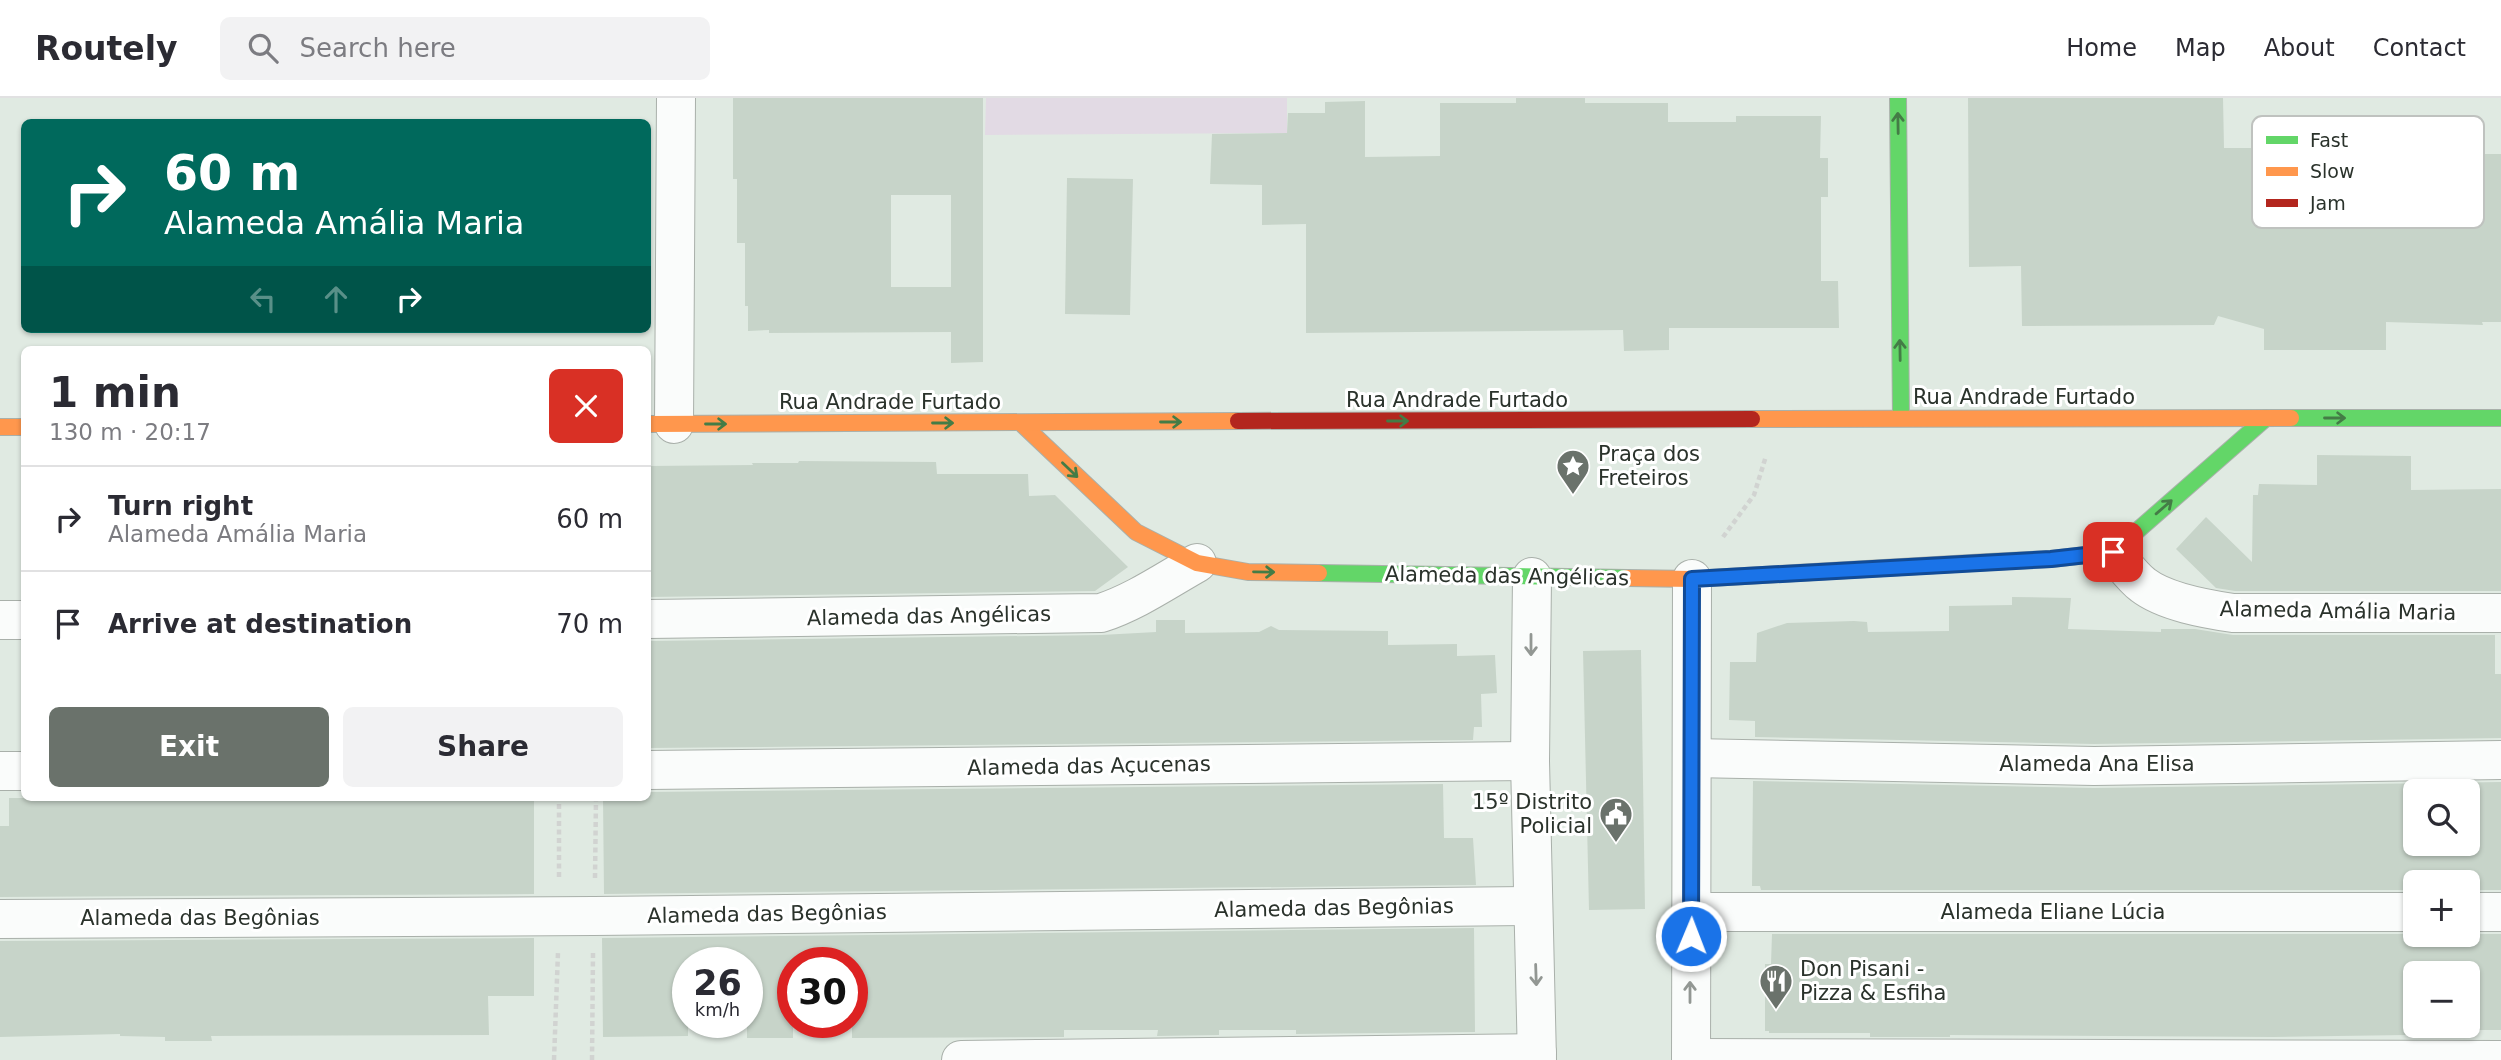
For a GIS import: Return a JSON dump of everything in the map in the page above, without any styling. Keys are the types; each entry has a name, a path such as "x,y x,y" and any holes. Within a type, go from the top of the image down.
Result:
{"street":[{"path":"661,424 676,98"},
{"path":"1898,98 1901,418"},
{"path":"2266,418 2113,552 2051,559 1692,579 1691,1059 2501,1060"},
{"name":"Rua Andrade Furtado","path":"661,424 2501,418"},
{"name":"Alameda das Angélicas","path":"1021,423 1136,532 1197,563 1248,572 1692,579"},
{"path":"0,427 21,427"},
{"name":"Alameda Amália Maria","path":"2113,552 2143,586 2174,600 2233,613 2501,612"},
{"name":"Alameda das Angélicas","path":"651,620 1101,613 1120,607 1197,563"},
{"path":"961,1060 1537,1057 1530,761 1532,577"},
{"path":"0,620 21,620"},
{"name":"Alameda Ana Elisa","path":"1692,758 2094,766 2501,760"},
{"name":"Alameda das Açucenas","path":"651,770 1530,761"},
{"path":"0,771 21,771"},
{"name":"Alameda das Begônias","path":"0,919 1533,906"},
{"name":"Alameda Eliane Lúcia","path":"1691,912 2403,912"},
{"path":"2480,912 2501,912"}],"path":[{"path":"1692,579 1754,495 1766,455"}],"shaded area":[{"path":"986,98 1287,98 1287,133 985,135"}],"building":[{"path":"733,98 983,98 983,362 951,363 951,332 748,331 748,306 745,306 745,243 737,243 737,179 733,179","holes":["891,195 951,195 951,287 891,287"]},
{"path":"1516,98 1585,98 1585,103 1668,103 1668,122 1736,122 1736,116 1821,116 1820,158 1828,158 1828,197 1821,197 1821,281 1838,281 1839,328 1669,328 1669,350 1624,351 1623,330 1306,333 1306,224 1262,225 1262,185 1210,184 1212,134 1287,133 1288,113 1325,113 1325,102 1365,101 1365,157 1440,156 1440,103 1516,103"},
{"path":"1968,98 2223,98 2224,148 2252,148 2252,228 2484,228 2484,154 2501,154 2501,322 2482,322 2483,325 2386,322 2386,350 2264,350 2264,329 2218,316 2214,325 2022,326 2021,266 1969,267"},
{"path":"1067,178 1133,179 1130,315 1065,314"},
{"path":"2317,455 2411,456 2411,490 2501,489 2501,591 2235,591 2216,588 2176,549 2206,517 2252,562 2253,495 2258,495 2259,484 2317,485"},
{"path":"936,462 937,474 1028,474 1029,496 1055,495 1128,567 1095,591 651,597 651,466"},
{"path":"2012,597 2071,598 2068,629 2161,632 2161,629 2195,629 2233,635 2495,635 2495,674 2501,674 2501,738 2094,744 1755,737 1755,721 1729,720 1730,662 1756,662 1757,633 1787,623 1854,621 1867,622 1868,632 1949,631 1949,606 2012,605"},
{"path":"1156,620 1185,620 1185,633 1259,632 1271,626 1279,630 1388,631 1388,645 1457,644 1457,656 1495,655 1497,693 1481,694 1482,727 1474,727 1473,740 651,748 651,641 1156,632"},
{"name":"15º Distrito Policial","path":"1641,650 1645,909 1589,910 1583,651"},
{"path":"1753,781 2094,788 2403,783 2403,856 2480,856 2480,782 2501,782 2501,890 2480,890 2480,870 2403,870 2403,890 1761,890 1760,886 1752,886"},
{"path":"1443,784 1444,838 1473,838 1476,885 604,894 603,801 651,801 651,792"},
{"path":"9,798 21,798 21,801 534,801 534,894 0,897 0,826 9,826"},
{"path":"1474,928 1475,1032 1296,1034 1296,1030 1219,1030 1219,1035 1157,1036 1158,1030 1064,1030 1064,1037 868,1038 868,947 777,947 777,1038 763,1038 763,947 672,947 672,1036 603,1037 602,938"},
{"path":"1772,934 2403,934 2403,947 2480,947 2480,934 2501,934 2501,1030 2480,1030 2480,961 2403,961 2403,1035 1870,1037 1870,1033 1769,1033 1765,1031 1765,964 1771,964"},
{"path":"534,938 534,996 488,996 489,1035 211,1036 212,1041 165,1041 165,1037 120,1034 0,1037 0,941"}],"traffic: fast":[{"path":"1898,98 1901,418"},
{"path":"1989,562 2113,552 2266,418"},
{"path":"2291,418 2501,418"},
{"path":"1319,573 1627,578"}],"traffic: slow":[{"path":"1752,419 2291,418"},
{"path":"651,424 1238,421"},
{"path":"1021,423 1136,532 1197,563 1248,572 1319,573"},
{"path":"0,427 21,427"},
{"path":"1627,578 1692,579 1989,562"}],"traffic: jam":[{"path":"1238,421 1752,419"}],"place":[{"name":"Praça dos Freteiros","path":"1573,496"},
{"name":"15º Distrito Policial","path":"1616,844"},
{"name":"Don Pisani - Pizza & Esfiha","path":"1776,1011"}],"route":[{"path":"1691,936 1692,579 2051,559 2113,552"}]}
